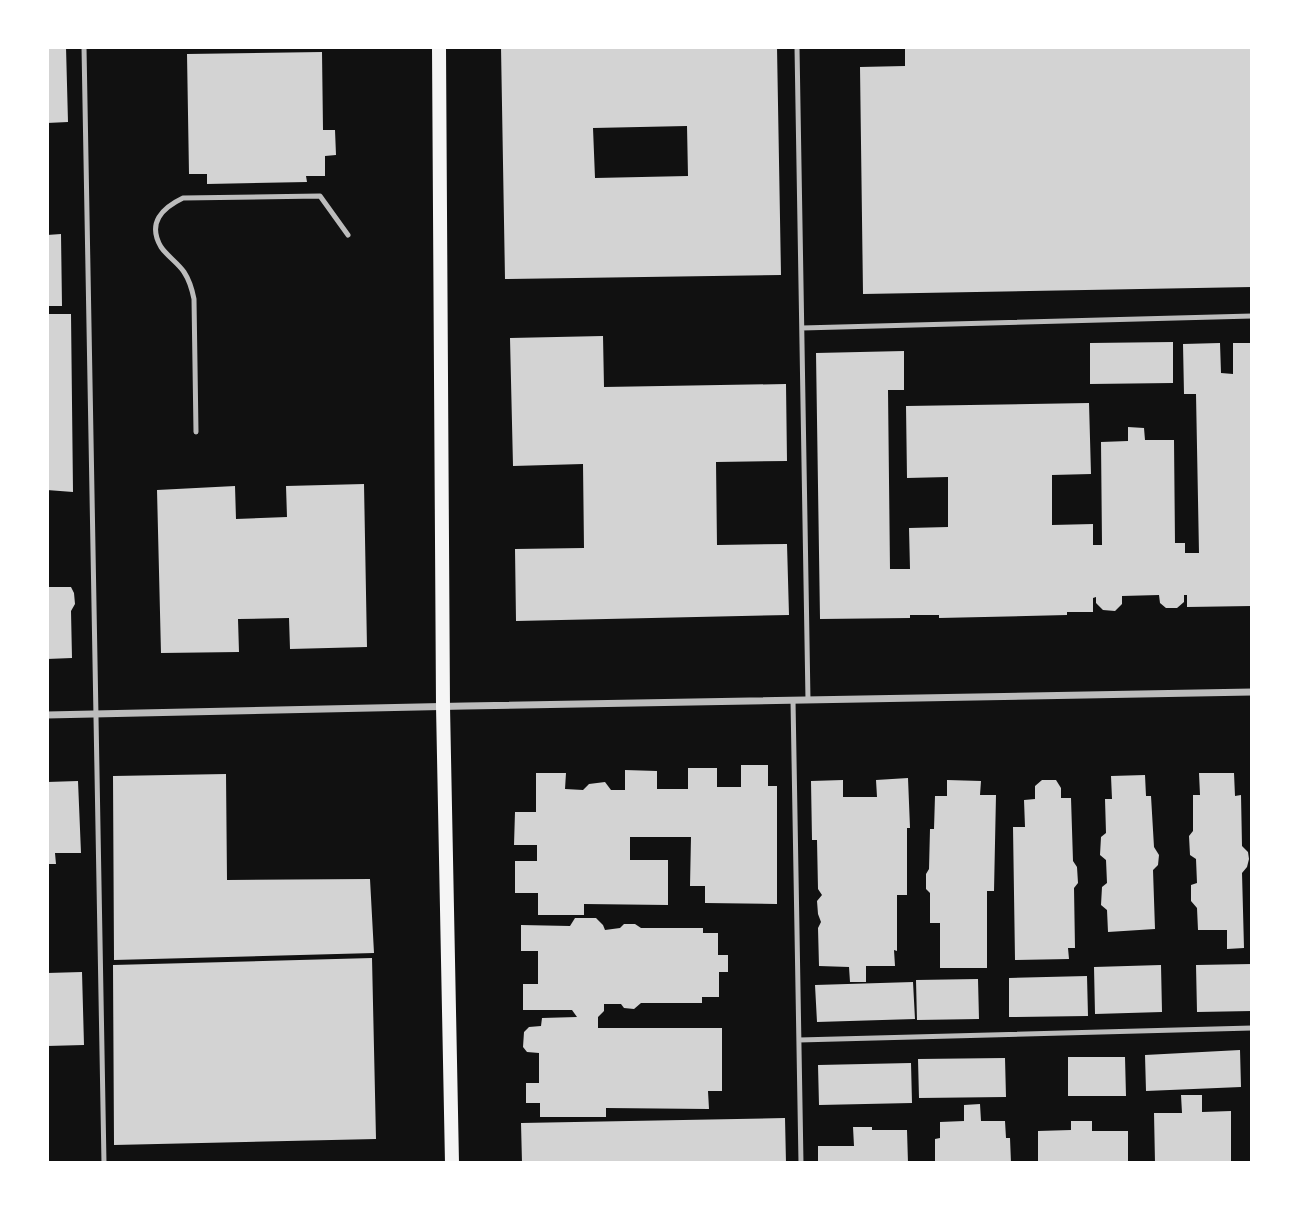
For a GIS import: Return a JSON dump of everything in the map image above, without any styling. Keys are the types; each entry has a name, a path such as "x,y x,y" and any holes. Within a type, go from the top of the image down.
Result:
{"main road":[{"path":"439,47 443,706 452,1163"}],"street":[{"path":"47,715 1252,692"}],"lane":[{"path":"84,47 104,1163"},
{"path":"797,47 808,700"},
{"path":"196,432 192,285 184,271 162,248 157,237 156,223 161,213 183,198 320,196 348,235"},
{"path":"802,328 1252,316"},
{"path":"793,700 801,1163"},
{"path":"799,1040 1252,1028"}],"building":[{"path":"47,47 66,47 68,122 47,123"},
{"path":"501,47 777,47 781,275 505,279","holes":["687,126 688,176 595,178 593,128"]},
{"path":"1252,47 1252,287 863,294 860,67 905,66 905,49"},
{"path":"322,52 323,130 335,130 336,155 325,156 325,176 306,176 307,182 207,184 207,174 189,174 187,54"},
{"path":"61,234 62,306 47,306 47,235"},
{"path":"47,314 71,314 73,492 47,490"},
{"path":"603,336 604,387 786,384 787,461 716,462 717,545 787,544 789,615 516,621 515,549 584,548 583,464 513,466 510,338"},
{"path":"1173,342 1173,383 1090,384 1090,343"},
{"path":"1220,343 1221,373 1233,374 1233,343 1252,343 1252,606 1187,607 1187,595 1184,595 1184,602 1177,608 1166,608 1160,603 1159,595 1122,596 1122,604 1115,611 1103,610 1096,603 1096,597 1093,598 1093,612 1067,612 1067,615 939,618 939,615 910,615 910,618 820,619 816,353 904,351 904,390 888,390 890,569 910,569 909,528 948,527 948,477 907,478 906,406 1089,403 1091,474 1052,475 1052,525 1093,524 1093,545 1102,545 1101,442 1128,441 1128,427 1144,428 1145,440 1174,440 1175,543 1185,543 1185,553 1199,553 1196,394 1184,394 1183,344"},
{"path":"364,484 367,647 290,649 289,618 238,619 239,652 161,653 157,490 235,486 236,519 287,517 286,486"},
{"path":"47,587 71,587 74,593 75,604 71,611 72,658 47,659"},
{"path":"741,765 768,765 768,786 777,786 777,904 705,903 705,886 690,886 691,837 630,837 630,860 668,860 668,905 584,904 584,915 538,915 538,893 515,893 515,861 537,861 537,845 514,845 515,812 536,812 536,773 566,773 565,789 583,790 589,784 605,782 611,790 625,790 625,770 657,771 657,789 688,789 688,768 717,768 717,787 741,787"},
{"path":"1199,773 1234,773 1235,796 1241,795 1242,846 1248,852 1249,859 1242,873 1244,948 1227,949 1227,930 1198,930 1197,908 1191,901 1191,885 1197,883 1196,859 1190,855 1189,836 1193,831 1193,795 1200,795"},
{"path":"226,774 227,880 370,879 374,953 114,960 113,776"},
{"path":"1145,775 1146,796 1151,796 1154,847 1159,855 1158,865 1153,870 1155,929 1108,932 1107,910 1101,905 1102,887 1107,883 1106,860 1100,855 1101,837 1106,833 1105,799 1112,799 1111,776"},
{"path":"908,778 910,828 907,828 907,895 897,895 895,966 866,966 866,982 850,982 849,967 819,966 818,928 821,922 817,901 822,895 818,889 817,840 812,840 811,781 843,780 843,797 877,797 876,780"},
{"path":"947,780 981,781 980,795 996,795 994,891 987,891 987,968 940,968 940,923 930,923 930,893 926,889 926,874 929,869 930,829 934,829 935,796 947,796"},
{"path":"1042,780 1056,780 1061,788 1061,798 1071,798 1073,861 1077,867 1078,883 1074,888 1075,948 1068,948 1069,959 1015,960 1013,827 1025,827 1024,800 1035,799 1035,786"},
{"path":"78,781 81,853 55,853 56,864 47,864 47,782"},
{"path":"575,918 596,918 605,930 620,928 624,924 635,924 641,928 703,928 703,933 718,933 718,955 728,955 728,972 719,972 719,997 702,997 702,1003 641,1003 634,1009 624,1008 621,1004 604,1004 604,1011 598,1017 598,1028 722,1028 722,1091 708,1091 709,1109 606,1108 606,1117 540,1117 540,1103 526,1103 526,1083 539,1083 539,1053 527,1052 523,1047 524,1032 529,1027 541,1026 542,1018 577,1017 572,1010 523,1010 523,984 538,984 538,951 521,951 521,925 570,926"},
{"path":"372,958 376,1139 114,1145 113,965"},
{"path":"1252,964 1252,1011 1197,1012 1196,965"},
{"path":"1161,965 1162,1012 1095,1014 1094,967"},
{"path":"82,972 84,1045 47,1046 47,973"},
{"path":"1087,976 1088,1016 1009,1017 1009,978"},
{"path":"978,979 979,1019 917,1020 916,980"},
{"path":"913,982 915,1019 817,1022 815,985"},
{"path":"1240,1050 1241,1087 1146,1091 1145,1055"},
{"path":"1068,1057 1125,1057 1126,1096 1068,1096"},
{"path":"1005,1058 1006,1097 919,1098 918,1059"},
{"path":"911,1063 912,1103 819,1105 818,1065"},
{"path":"1181,1095 1202,1095 1202,1112 1231,1111 1231,1163 1155,1163 1154,1113 1182,1113"},
{"path":"980,1104 981,1121 1005,1121 1006,1138 1010,1138 1011,1163 935,1163 935,1139 940,1138 940,1122 964,1121 964,1105"},
{"path":"785,1118 786,1163 522,1163 521,1123"},
{"path":"1071,1121 1092,1121 1092,1131 1128,1131 1128,1163 1038,1163 1038,1131 1071,1130"},
{"path":"853,1127 907,1130 908,1163 818,1163 818,1146 854,1146"}]}
